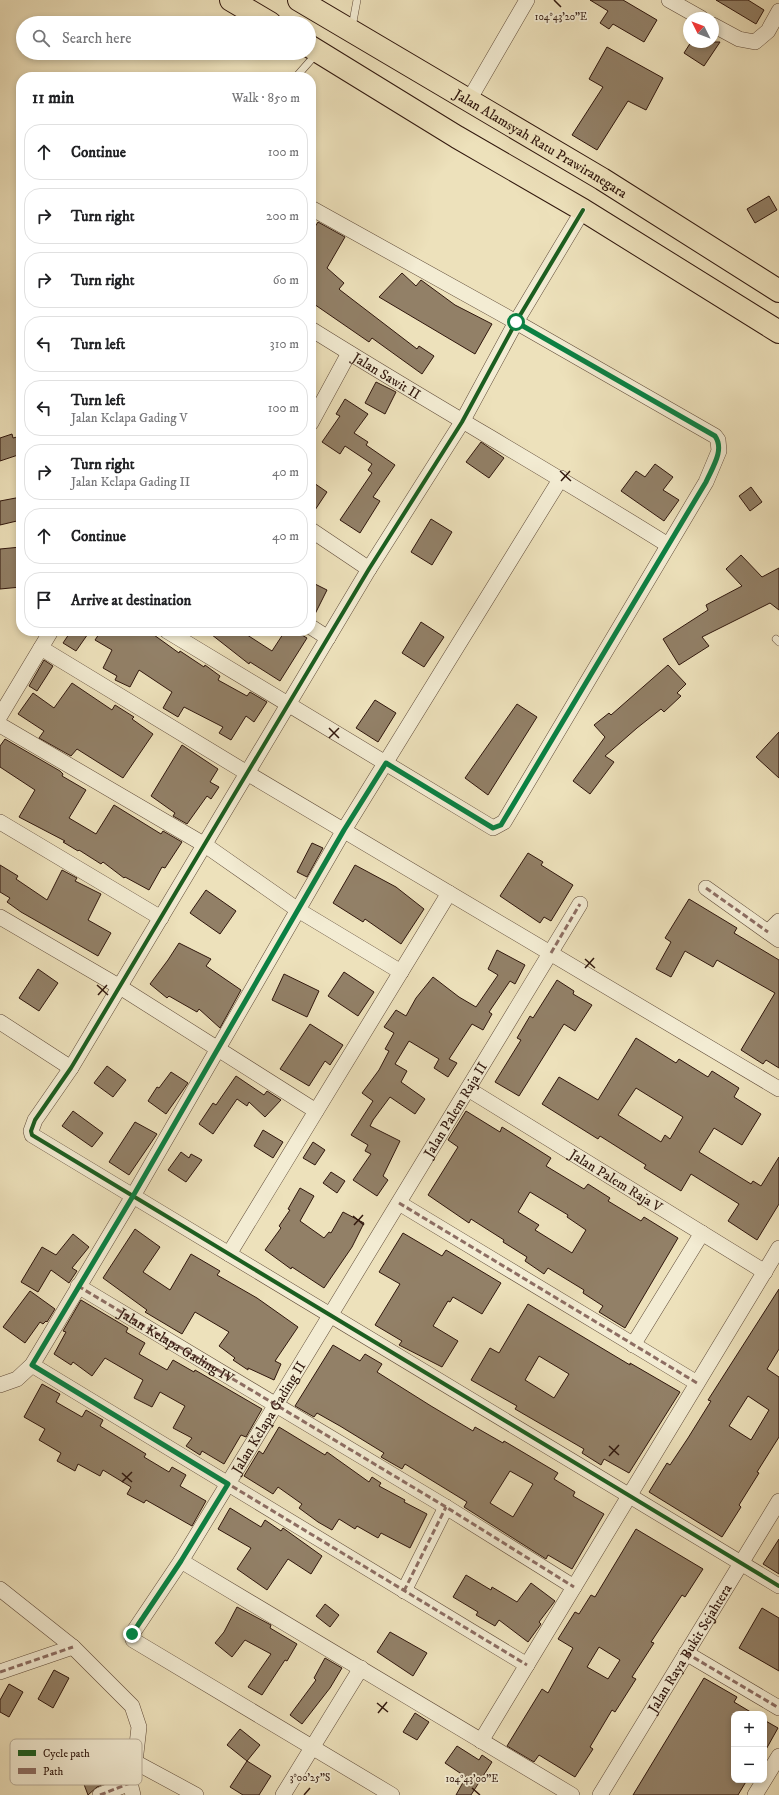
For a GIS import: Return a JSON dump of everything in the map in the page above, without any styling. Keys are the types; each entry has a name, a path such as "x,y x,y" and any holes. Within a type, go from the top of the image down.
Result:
{"highway":[{"path":"231,0 258,16"},
{"name":"Jalan Alamsyah Ratu Prawiranegara","path":"299,0 602,179 779,291"},
{"path":"316,49 457,137 583,210 779,332"}],"street":[{"path":"469,100 527,0"},
{"path":"669,0 690,12"},
{"path":"719,27 739,39 755,42 768,31 779,11"},
{"path":"583,210 516,322 462,422 369,569 120,987 71,1068 35,1120 30,1131 32,1135 779,1586"},
{"path":"175,636 493,828 501,825 629,614 706,482 719,451 718,440 715,436 516,322 316,211"},
{"name":"Jalan Sawit II","path":"316,332 462,422 561,478 668,545"},
{"path":"316,414 349,353"},
{"path":"0,1385 17,1379 32,1365 133,1196 344,830 561,478"},
{"path":"316,533 369,569"},
{"path":"316,630 328,638"},
{"path":"0,716 48,636"},
{"path":"41,648 247,773 779,1089"},
{"path":"0,725 205,845 298,910 401,972"},
{"path":"0,822 161,918"},
{"path":"706,888 774,936 779,921"},
{"path":"229,1254 449,893"},
{"name":"Jalan Palem Raja II","path":"330,1315 580,904"},
{"path":"0,917 120,987 316,1111"},
{"path":"0,1022 71,1068"},
{"name":"Jalan Palem Raja V","path":"468,1089 764,1272"},
{"path":"399,1203 697,1383"},
{"path":"633,1345 702,1233"},
{"path":"481,1741 779,1248"},
{"name":"Jalan Kelapa Gading IV","path":"78,1286 275,1406 446,1507 574,1587"},
{"name":"Jalan Kelapa Gading II","path":"313,1748 133,1640 132,1634 181,1561 330,1315"},
{"path":"32,1365 527,1665"},
{"name":"Jalan Raya Bukit Sejahtera","path":"600,1795 779,1501"},
{"path":"404,1591 446,1507"},
{"path":"181,1561 572,1795"},
{"path":"0,1589 73,1647 132,1706 139,1727 138,1739"},
{"path":"0,1672 73,1647"},
{"path":"686,1653 779,1708"},
{"path":"283,1795 313,1748 360,1668"},
{"path":"313,1748 392,1795"},
{"path":"756,1795 779,1756"},
{"path":"142,1766 196,1795"},
{"path":"100,1795 131,1789"}],"lane":[{"path":"351,31 357,0"},
{"path":"299,72 307,60"}],"building":[{"path":"590,0 623,0 657,20 644,42 613,24 609,29 600,23 608,11"},
{"path":"716,0 748,0 764,10 756,24"},
{"path":"607,47 663,78 646,110 628,101 597,150 572,135 603,87 589,79"},
{"path":"687,48 716,48 704,66 684,53"},
{"path":"769,196 777,210 755,223 747,209"},
{"path":"318,222 345,237 327,268 344,283 339,289 417,349 419,346 434,356 422,374 372,338 369,342 316,305 316,225"},
{"path":"402,273 416,286 421,280 455,305 492,324 475,354 379,297"},
{"path":"376,382 396,392 385,414 365,403"},
{"path":"345,399 368,414 354,433 368,442 366,445 395,465 373,497 380,501 360,533 340,520 372,473 368,470 372,464 345,446 340,454 322,442 340,416 336,414"},
{"path":"12,434 13,438 16,437 16,456 0,461 0,438"},
{"path":"481,442 504,458 489,478 466,462"},
{"path":"655,464 673,477 663,490 679,500 664,521 621,491 636,471 645,477"},
{"path":"316,484 327,492 316,508"},
{"path":"751,487 762,502 750,511 739,496"},
{"path":"16,498 16,521 0,525 0,501"},
{"path":"431,519 452,532 432,565 411,552"},
{"path":"16,547 16,587 0,589 0,549"},
{"path":"741,555 762,577 779,568 779,610 770,603 702,637 709,646 679,665 663,639 708,610 706,605 742,586 726,569"},
{"path":"316,584 327,590 316,612"},
{"path":"421,622 444,637 424,667 402,653"},
{"path":"68,636 86,636 76,651 63,643"},
{"path":"98,636 155,636 179,653 180,651 204,667 205,665 220,676 218,680 247,696 250,692 267,702 254,722 246,716 231,740 219,733 223,727 184,707 178,717 163,708 172,692 139,670 130,687 115,680 117,676 103,668 112,650 95,640"},
{"path":"213,636 249,636 272,651 282,636 304,636 307,638 280,681 250,662 249,664"},
{"path":"44,660 53,666 37,691 29,686"},
{"path":"668,665 686,684 677,693 681,696 664,712 661,709 605,756 614,762 590,794 573,781 605,737 594,725 609,713 611,715"},
{"path":"72,683 112,710 115,705 134,717 132,719 153,734 123,778 77,749 71,756 39,738 44,731 18,714 33,693 54,708"},
{"path":"375,700 396,713 378,742 356,728"},
{"path":"517,704 537,717 488,795 465,778"},
{"path":"779,732 779,778 756,757"},
{"path":"5,739 60,771 63,774 62,776 86,790 69,818 96,834 114,805 161,834 163,831 182,842 165,868 162,867 149,890 125,877 124,878 103,862 101,864 63,842 65,841 19,817 35,790 0,767 0,746"},
{"path":"182,745 218,769 210,782 219,787 211,799 207,796 187,824 173,816 175,813 151,796"},
{"path":"312,843 323,848 307,877 297,872"},
{"path":"528,853 543,862 541,865 573,885 551,921 544,917 540,923 500,896"},
{"path":"0,865 18,876 16,879 47,900 62,870 77,878 75,881 101,894 88,920 111,933 98,956 21,912 7,902 10,898 0,892"},
{"path":"355,865 396,887 424,909 401,944 365,919 363,922 333,903"},
{"path":"206,890 236,911 220,934 190,913"},
{"path":"689,899 737,928 734,933 779,960 779,1068 766,1060 763,1064 741,1050 775,993 717,960 713,967 685,951 671,977 656,969 671,942 665,938"},
{"path":"179,943 211,959 206,966 241,990 220,1028 199,1009 197,1012 169,996 167,998 150,984"},
{"path":"497,950 525,965 515,984 510,981 489,1012 492,1014 483,1030 472,1024 449,1059 457,1063 448,1077 434,1068 439,1059 409,1041 395,1064 407,1071 401,1082 425,1099 415,1114 390,1097 370,1126 400,1141 383,1176 388,1180 377,1196 353,1180 371,1154 365,1151 368,1145 351,1135 373,1101 362,1093 379,1070 389,1051 385,1049 394,1033 384,1027 396,1010 406,1016 416,998 433,977 459,997 476,1007 498,975 488,969"},
{"path":"38,969 58,983 39,1011 19,998"},
{"path":"344,972 374,992 358,1016 328,996"},
{"path":"284,974 319,991 307,1017 272,1000"},
{"path":"557,980 574,991 573,994 592,1005 575,1031 564,1024 519,1096 495,1082 521,1040 517,1038 530,1016 533,1018"},
{"path":"310,1024 343,1045 330,1065 325,1061 309,1086 280,1069"},
{"path":"636,1038 676,1063 679,1059 708,1077 712,1071 739,1088 734,1097 761,1114 742,1145 714,1128 699,1152 751,1184 753,1181 761,1186 779,1157 779,1204 757,1240 728,1221 739,1204 691,1174 681,1191 644,1168 646,1165 600,1136 598,1139 542,1104 559,1077 598,1100","holes":["636,1088 683,1117 670,1139 665,1135 661,1142 618,1115"]},
{"path":"107,1066 126,1080 113,1097 94,1083"},
{"path":"171,1072 188,1083 166,1114 148,1101 157,1087 159,1088"},
{"path":"236,1076 264,1095 267,1091 281,1100 265,1117 249,1102 247,1106 237,1099 213,1134 199,1124 213,1103 216,1105"},
{"path":"73,1111 103,1133 92,1147 62,1126"},
{"path":"466,1111 500,1132 502,1127 551,1158 546,1166 584,1189 588,1184 610,1198 608,1201 641,1221 644,1217 678,1238 625,1328 599,1312 603,1306 583,1293 584,1290 548,1268 544,1274 525,1261 527,1257 503,1242 504,1240 471,1219 469,1223 428,1195 458,1147 448,1140","holes":["530,1192 568,1215 567,1217 586,1230 572,1253 535,1230 539,1225 518,1212"]},
{"path":"135,1122 157,1134 129,1175 109,1162"},
{"path":"263,1130 283,1142 273,1158 254,1146"},
{"path":"313,1142 325,1150 315,1165 303,1158"},
{"path":"181,1152 189,1158 191,1154 202,1160 186,1182 168,1170"},
{"path":"331,1172 345,1181 337,1193 323,1183"},
{"path":"300,1188 314,1196 300,1221 324,1238 329,1232 331,1233 343,1212 364,1223 352,1247 324,1288 292,1267 291,1269 265,1250 281,1228 279,1226 290,1210 288,1209"},
{"path":"135,1229 160,1247 143,1272 170,1290 191,1254 220,1271 217,1275 257,1298 298,1327 275,1361 281,1364 274,1380 248,1368 248,1370 233,1360 235,1358 219,1346 229,1332 195,1312 182,1334 145,1312 147,1310 103,1278"},
{"path":"403,1233 442,1256 446,1250 501,1283 482,1314 453,1297 450,1302 448,1301 433,1326 458,1341 442,1367 399,1345 402,1341 375,1325 400,1284 379,1272"},
{"path":"73,1234 89,1247 72,1268 77,1271 69,1283 51,1270 38,1292 21,1282 42,1247 56,1255"},
{"path":"779,1289 779,1349 767,1369 779,1377 779,1437 757,1472 759,1473 739,1505 741,1507 722,1537 649,1492 667,1463 670,1465 688,1438 711,1401 708,1400","holes":["748,1396 769,1410 751,1440 729,1426"]},
{"path":"30,1291 55,1309 47,1322 46,1321 43,1324 40,1322 25,1343 3,1327"},
{"path":"81,1300 128,1328 126,1332 145,1343 139,1354 167,1370 173,1360 194,1372 195,1370 262,1409 246,1437 241,1435 224,1464 202,1451 200,1455 186,1446 192,1438 173,1428 185,1406 160,1392 152,1407 134,1398 143,1380 105,1358 92,1376 73,1362 71,1365 54,1354 66,1332 63,1331"},
{"path":"528,1304 630,1365 630,1363 680,1392 629,1473 604,1459 601,1465 582,1453 584,1449 515,1409 517,1406 471,1380 490,1348 499,1353","holes":["539,1356 569,1374 554,1398 525,1380"]},
{"path":"333,1345 360,1361 365,1354 382,1364 377,1372 431,1406 473,1431 475,1427 503,1443 504,1441 558,1473 554,1479 575,1492 573,1496 604,1514 572,1569 548,1555 546,1559 464,1507 467,1502 405,1464 402,1469 381,1457 384,1453 340,1426 317,1413 314,1417 295,1406","holes":["510,1471 533,1484 513,1517 490,1503"]},
{"path":"42,1384 60,1394 56,1402 82,1417 86,1410 103,1420 100,1426 146,1454 144,1457 169,1472 172,1467 186,1475 180,1486 206,1501 192,1526 146,1500 144,1503 127,1494 131,1487 103,1470 100,1476 78,1464 75,1471 57,1461 61,1453 39,1440 45,1429 24,1417"},
{"path":"279,1427 325,1455 327,1452 369,1482 372,1477 381,1483 379,1486 405,1500 404,1502 427,1514 410,1548 381,1533 378,1538 357,1526 355,1529 339,1519 332,1530 299,1508 302,1504 278,1487 273,1494 244,1476 259,1451 263,1454"},
{"path":"230,1508 261,1527 265,1520 281,1531 283,1528 322,1556 311,1574 288,1559 267,1590 237,1569 251,1548 218,1529"},
{"path":"636,1529 703,1569 685,1597 682,1595 651,1642 654,1643 632,1677 636,1679 615,1712 612,1710 590,1747 593,1749 575,1777 539,1755 534,1762 507,1746 542,1689 548,1693 573,1648 558,1639 575,1612 579,1614 591,1595 595,1597","holes":["599,1647 620,1660 608,1679 587,1667"]},
{"path":"779,1539 779,1574 763,1564"},
{"path":"466,1575 491,1590 492,1587 517,1602 531,1583 555,1601 539,1622 541,1624 528,1642 499,1620 495,1626 476,1615 478,1612 453,1597"},
{"path":"325,1604 339,1615 330,1627 316,1616"},
{"path":"237,1607 271,1625 270,1628 297,1644 287,1661 285,1660 262,1695 248,1687 271,1654 245,1640 232,1657 215,1643 224,1632"},
{"path":"762,1608 779,1618 779,1671 739,1648"},
{"path":"390,1632 427,1653 413,1676 377,1652"},
{"path":"325,1658 342,1668 330,1688 302,1724 290,1715 316,1680 314,1678"},
{"path":"54,1670 69,1678 53,1708 38,1699"},
{"path":"704,1678 737,1697 734,1702 749,1711 731,1711 731,1783 745,1783 738,1795 633,1795"},
{"path":"9,1684 23,1692 9,1717 0,1712 0,1700"},
{"path":"415,1713 429,1722 417,1740 403,1732"},
{"path":"767,1722 778,1728 767,1748"},
{"path":"240,1729 260,1745 247,1761 227,1745"},
{"path":"457,1746 479,1760 482,1755 492,1762 471,1795 456,1795 466,1777 445,1763"},
{"path":"247,1761 271,1776 259,1795 243,1795 230,1787"},
{"path":"84,1785 102,1785 97,1787 88,1795"}],"marked path":[{"path":"706,888 768,932"},
{"path":"551,953 580,904"},
{"path":"399,1203 697,1383"},
{"path":"78,1286 446,1507 574,1587"},
{"path":"32,1365 527,1665"},
{"path":"404,1591 446,1507"},
{"path":"133,1640 132,1634 134,1629 181,1561"},
{"path":"0,1672 73,1647"},
{"path":"686,1653 779,1708"},
{"path":"100,1795 125,1785"}],"cycle path":[{"path":"583,210 516,322 462,422 369,569 71,1068 35,1120 31,1131 32,1135 779,1586"}],"route":[{"path":"132,1634 181,1561 228,1484 32,1365 133,1196 344,830 386,763 493,828 497,828 501,825 629,614 706,482 719,451 720,446 715,436 516,322"}]}
